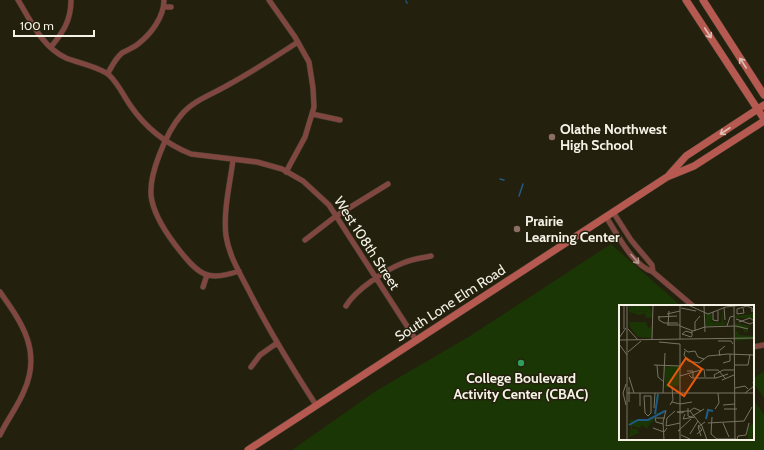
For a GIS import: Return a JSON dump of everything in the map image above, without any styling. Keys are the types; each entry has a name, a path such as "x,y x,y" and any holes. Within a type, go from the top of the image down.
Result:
{"street":[{"path":"18,0 43,40 51,47 62,56 108,74 113,62 139,43 157,24 164,7 164,0"},
{"path":"51,47 66,26 70,13 71,0"},
{"path":"269,0 298,42 309,62 313,88 314,107 305,137 286,172"},
{"path":"686,0 761,107 764,120"},
{"path":"703,0 764,95"},
{"path":"164,7 171,7"},
{"path":"239,271 227,275 207,275 192,266 175,246 158,219 151,199 152,183 157,158 165,140 182,114 190,107 205,96 227,86 298,42"},
{"name":"West 108th Street","path":"108,74 116,83 133,110 148,127 181,150 191,154 257,162 286,172 303,182 317,193 329,204 416,340"},
{"name":"South Lone Elm Road","path":"667,177 686,156 761,107"},
{"path":"312,114 340,120"},
{"name":"South Lone Elm Road","path":"248,450 667,177 694,166 764,120"},
{"path":"233,160 226,226 229,247 239,271 263,319 316,405"},
{"path":"305,240 336,216 388,184"},
{"path":"613,212 631,240 652,265 653,272"},
{"path":"606,217 637,261 645,269 653,272 692,305"},
{"path":"346,306 353,296 394,267 404,262 431,256"},
{"path":"204,287 207,275"},
{"path":"0,292 26,331 31,361 28,381 24,391 0,435"},
{"path":"251,367 260,355 277,343"},
{"path":"754,347 764,345"}],"green space":[{"name":"College Boulevard Activity Center (CBAC)","path":"611,244 680,305 619,305 619,440 754,440 754,400 764,415 764,450 292,450 376,391 470,336"},
{"path":"764,371 764,398 754,383 754,378"}],"waterway":[{"path":"500,179 504,180"},
{"path":"519,196 523,184"}],"place":[{"name":"Olathe Northwest High School","path":"552,137"},
{"name":"Prairie Learning Center","path":"517,229"},
{"name":"College Boulevard Activity Center (CBAC)","path":"521,363"}]}
